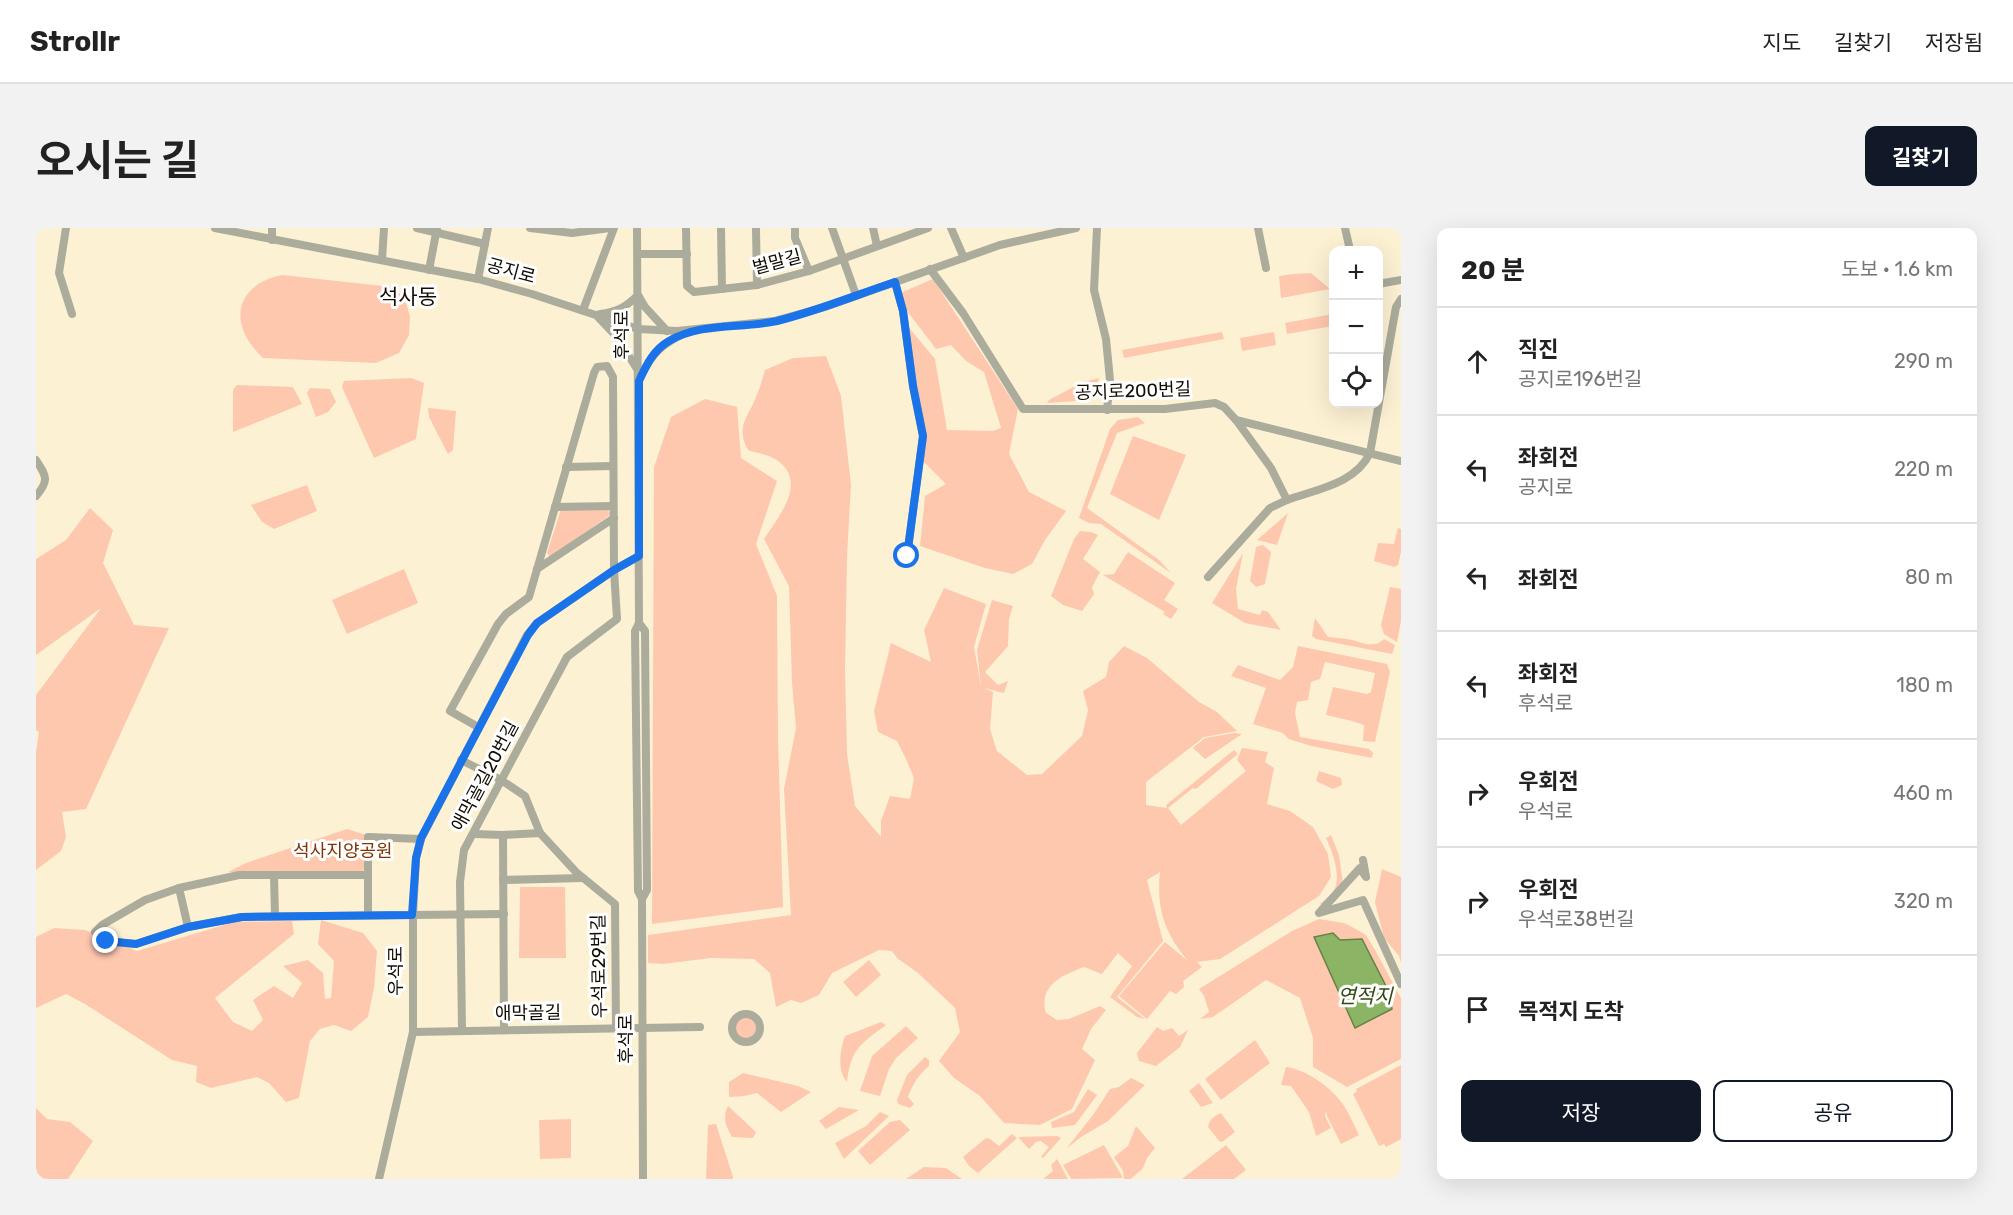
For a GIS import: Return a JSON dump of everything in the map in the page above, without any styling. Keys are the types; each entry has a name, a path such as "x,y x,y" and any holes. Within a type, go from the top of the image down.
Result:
{"street":[{"path":"66,228 59,273 72,314"},
{"name":"공지로","path":"214,228 478,279 639,329 666,331 774,321 825,307 1000,245 1072,228"},
{"path":"272,228 272,240"},
{"path":"382,260 384,228"},
{"path":"417,228 437,230 485,244"},
{"path":"478,279 488,228"},
{"path":"533,228 572,234 612,228 583,310"},
{"name":"후석로","path":"637,228 639,623 645,631 646,890 642,899 643,1179"},
{"name":"벌말길","path":"686,228 687,286 694,292 758,285 809,271 878,246 914,230 928,228"},
{"path":"721,228 722,289"},
{"path":"756,228 758,285"},
{"path":"795,228 795,238 809,271"},
{"path":"832,228 856,295"},
{"path":"873,228 878,246"},
{"path":"951,228 964,258"},
{"path":"1097,228 1094,290 1106,339 1110,380 1107,410"},
{"path":"1258,228 1266,268"},
{"path":"1345,228 1349,246"},
{"path":"429,270 437,230"},
{"path":"638,255 687,254"},
{"name":"공지로200번길","path":"930,269 963,313 1023,409 1165,409 1215,403 1224,407 1236,420 1401,461"},
{"path":"1383,283 1401,280"},
{"path":"895,282 903,311 913,386 923,436 907,556"},
{"path":"596,315 615,312 638,295 645,308 666,331"},
{"path":"1208,577 1270,508 1344,480 1360,470 1370,453 1396,307 1401,299"},
{"path":"596,315 617,337 639,371"},
{"path":"639,381 647,363 656,352 671,340 692,330"},
{"path":"478,727 450,711 498,624 506,614 529,597 594,373 597,367 607,366 613,377 614,570"},
{"path":"1236,420 1271,468 1287,500"},
{"path":"36,460 45,475 41,480 45,486 36,496"},
{"path":"566,467 613,466"},
{"path":"555,507 613,506"},
{"path":"537,569 614,518"},
{"name":"우석로","path":"379,1179 413,1032 412,915 416,858 421,838 478,727 528,635 537,623 614,570 639,556"},
{"name":"애막골길20번길","path":"462,1030 460,882 464,850 567,657 617,619 614,570"},
{"name":"우석로29번길","path":"461,760 501,780 525,796 540,833 583,878 615,904 616,1029"},
{"path":"474,834 540,833"},
{"path":"503,835 504,1030"},
{"path":"368,914 368,837 421,838"},
{"path":"1363,860 1366,877 1360,868 1319,913 1363,900 1401,984"},
{"path":"367,875 238,875 179,888 145,900 102,925 95,932 106,941 136,944 188,927 242,917 504,914"},
{"path":"274,875 275,916"},
{"path":"503,880 583,878"},
{"path":"179,888 188,927"},
{"name":"애막골길","path":"413,1032 700,1028"}],"green space":[{"path":"1311,273 1329,289 1281,298 1279,276"},
{"path":"282,275 392,287 406,303 410,316 409,335 399,353 376,363 263,358 244,333 241,308 245,297 253,288 266,280"},
{"path":"933,279 1018,409 1009,454 1029,492 1066,511 1045,540 1032,564 1013,574 985,568 920,546 925,496 946,484 919,457 919,436 901,318 935,359 947,430 993,431 1001,428 984,372 966,361 951,345 936,349 901,303 898,294"},
{"path":"1329,315 1329,327 1287,334 1285,323"},
{"path":"1222,332 1224,339 1124,358 1122,350"},
{"path":"1274,332 1276,345 1242,351 1240,338"},
{"path":"826,356 841,396 851,485 845,670 847,754 855,806 881,837 881,821 890,796 910,799 914,778 897,741 878,732 874,711 891,643 931,662 924,630 944,588 986,604 974,647 981,687 977,650 992,600 1013,606 1009,619 1008,646 985,672 998,685 1008,681 1004,693 984,688 993,692 990,729 997,751 1027,775 1042,774 1082,736 1088,710 1083,691 1106,677 1109,662 1124,646 1147,658 1199,702 1217,712 1237,731 1204,737 1146,782 1146,805 1167,808 1166,805 1234,750 1238,754 1196,789 1193,788 1168,808 1181,825 1246,771 1237,760 1242,748 1268,752 1265,762 1274,768 1267,804 1290,811 1313,827 1328,854 1331,877 1319,896 1220,959 1197,962 1202,967 1183,981 1184,987 1176,994 1170,991 1147,1019 1119,996 1165,942 1188,961 1173,940 1164,920 1159,898 1160,872 1147,880 1163,941 1117,997 1145,1019 1137,1017 1110,997 1132,966 1118,953 1102,974 1084,967 1061,978 1049,988 1044,1003 1046,1013 1057,1020 1069,1019 1100,1006 1106,1010 1091,1029 1082,1049 1095,1060 1072,1109 1040,1125 1004,1123 980,1096 954,1078 939,1061 960,1032 955,1008 918,973 897,958 892,951 879,950 832,973 819,995 801,1003 791,1000 776,1007 770,973 754,959 711,958 663,964 648,963 648,935 791,915 784,789 796,728 789,586 764,539 783,509 791,487 790,477 785,467 775,459 748,450 744,442 743,428 759,391 765,370 793,358"},
{"path":"411,378 424,383 416,439 374,458 342,387 344,381"},
{"path":"1099,378 1093,400 1047,403 1083,382"},
{"path":"237,385 293,387 302,404 233,432 233,390"},
{"path":"310,388 330,389 336,402 328,412 316,417 307,393"},
{"path":"705,399 737,407 741,458 777,481 756,544 777,596 783,907 652,924 654,467 671,417"},
{"path":"428,408 456,411 453,450 448,454 429,417"},
{"path":"1138,417 1145,423 1117,433 1087,508 1159,560 1171,573 1101,524 1089,523 1079,518 1110,429 1118,420"},
{"path":"1133,436 1186,455 1159,520 1110,494"},
{"path":"307,485 317,511 274,529 262,522 251,505"},
{"path":"90,508 113,530 103,563 134,625 169,628 86,809 62,812 66,837 61,851 36,870 36,752 39,732 36,730 36,695 101,608 36,655 36,559 66,540"},
{"path":"608,508 610,515 550,557 547,553 561,509"},
{"path":"1288,513 1277,545 1257,540"},
{"path":"1398,528 1401,529 1401,552 1398,565 1394,567 1374,561 1378,543 1394,544"},
{"path":"1080,531 1098,535 1083,559 1100,572 1092,587 1094,594 1082,611 1063,605 1051,596 1074,539"},
{"path":"1263,545 1271,552 1265,584 1256,587 1250,581 1256,547"},
{"path":"1128,552 1175,583 1164,600 1178,609 1171,619 1163,614 1165,612 1103,575 1114,574"},
{"path":"1243,553 1236,589 1238,609 1260,615 1262,610 1268,612 1281,630 1245,623 1212,603"},
{"path":"404,569 418,603 347,634 332,600"},
{"path":"1390,587 1401,589 1401,621 1397,642 1384,634 1381,625"},
{"path":"1315,618 1328,637 1367,644 1376,644 1384,639 1395,645 1392,654 1316,639 1312,636"},
{"path":"1298,646 1387,664 1390,672 1375,742 1363,741 1364,725 1326,715 1333,687 1367,694 1371,692 1375,673 1325,662 1320,679 1311,682 1308,700 1297,702 1295,713 1300,737 1369,749 1373,753 1372,758 1311,746 1289,739 1283,733 1253,724 1266,688 1231,676 1238,665 1280,680 1293,667"},
{"path":"1242,734 1205,759 1193,748 1205,738"},
{"path":"1319,771 1341,778 1342,785 1333,789 1316,781"},
{"name":"석사지양공원","path":"347,829 366,835 365,868 362,872 228,872 246,863"},
{"path":"1331,835 1339,855 1343,884 1323,907 1320,904 1334,890 1337,878 1333,856 1326,838"},
{"path":"1382,869 1401,877 1401,963 1399,956 1384,938 1375,902"},
{"path":"520,887 565,887 566,958 519,958"},
{"path":"1319,919 1344,923 1366,935 1401,998 1401,1059 1347,1087 1313,1067 1313,1038 1300,998 1266,980 1213,1017 1200,1019 1209,1012 1199,989 1292,931"},
{"path":"321,920 363,933 377,951 374,988 368,1017 351,1031 334,1025 320,1029 310,1041 299,1098 286,1102 269,1083 257,1077 211,1088 196,1082 197,1066 172,1060 66,994 36,1008 36,937 54,928 85,930 137,951 234,922 292,921 294,934 215,998 233,1022 252,1031 263,1020 253,1000 274,986 293,998 302,983 283,966 308,960 323,973 325,999 331,998 334,961 318,944"},
{"path":"869,960 881,975 856,997 843,982"},
{"path":"741,1017 749,1017 756,1024 756,1032 749,1039 741,1039 734,1032 734,1024"},
{"path":"881,1022 886,1025 863,1043 854,1054 847,1082 840,1060 845,1036"},
{"path":"906,1026 918,1038 896,1058 889,1069 880,1096 860,1091 872,1056"},
{"path":"1157,1027 1163,1031 1172,1028 1179,1036 1188,1030 1180,1047 1156,1066 1139,1061 1137,1053"},
{"path":"1255,1040 1270,1063 1221,1100 1205,1079"},
{"path":"925,1057 929,1060 929,1066 916,1080 908,1097 914,1104 910,1108 898,1104 897,1100 907,1075"},
{"path":"1401,1065 1401,1139 1386,1147 1384,1144 1379,1146 1353,1094 1357,1091 1356,1089"},
{"path":"1286,1067 1307,1074 1333,1093 1344,1106 1359,1135 1341,1144 1326,1111 1325,1116 1331,1128 1316,1136 1309,1112 1291,1086 1281,1085"},
{"path":"743,1073 798,1086 811,1092 781,1112 757,1093 729,1097 729,1082"},
{"path":"1131,1078 1145,1085 1108,1121 1066,1149 1110,1089 1119,1087"},
{"path":"1199,1083 1213,1103 1201,1107 1189,1091"},
{"path":"1088,1089 1097,1095 1075,1125 1052,1128 1051,1122 1074,1112"},
{"path":"728,1106 756,1132 753,1138 732,1137 726,1122 725,1114"},
{"path":"839,1107 859,1110 826,1129 819,1121"},
{"path":"36,1108 47,1119 70,1122 93,1141 68,1179 42,1179 36,1174"},
{"path":"880,1112 889,1116 844,1159 835,1143 866,1126"},
{"path":"1221,1113 1235,1132 1222,1142 1208,1127 1209,1122"},
{"path":"571,1119 571,1158 540,1159 539,1120"},
{"path":"900,1120 910,1130 870,1165 858,1151 890,1122"},
{"path":"716,1124 733,1179 706,1179 708,1125"},
{"path":"1136,1126 1155,1148 1143,1168 1131,1179 1124,1179 1123,1171 1114,1157 1128,1146"},
{"path":"1012,1134 1017,1138 978,1173 963,1157 986,1138 999,1146"},
{"path":"1057,1136 1061,1138 1043,1158 1041,1157 1049,1147 1041,1141 1036,1142 1029,1149 1018,1137"},
{"path":"1104,1145 1123,1178 1071,1179 1063,1165"},
{"path":"1226,1145 1246,1170 1234,1179 1182,1179"},
{"path":"1057,1159 1068,1179 1043,1179 1053,1171 1051,1165"},
{"path":"924,1167 946,1168 962,1179 906,1179"}],"water":[{"name":"연적지","path":"1333,933 1340,940 1362,939 1388,990 1392,1009 1355,1028 1314,937"}],"district":[{"name":"석사동","path":"408,296"}],"route":[{"path":"106,941 136,944 188,927 242,917 412,915 416,858 421,838 528,635 537,623 614,570 639,556 639,381 647,363 664,344 671,340 692,330 774,321 825,307 895,282 903,311 913,386 923,436 907,556"}]}
